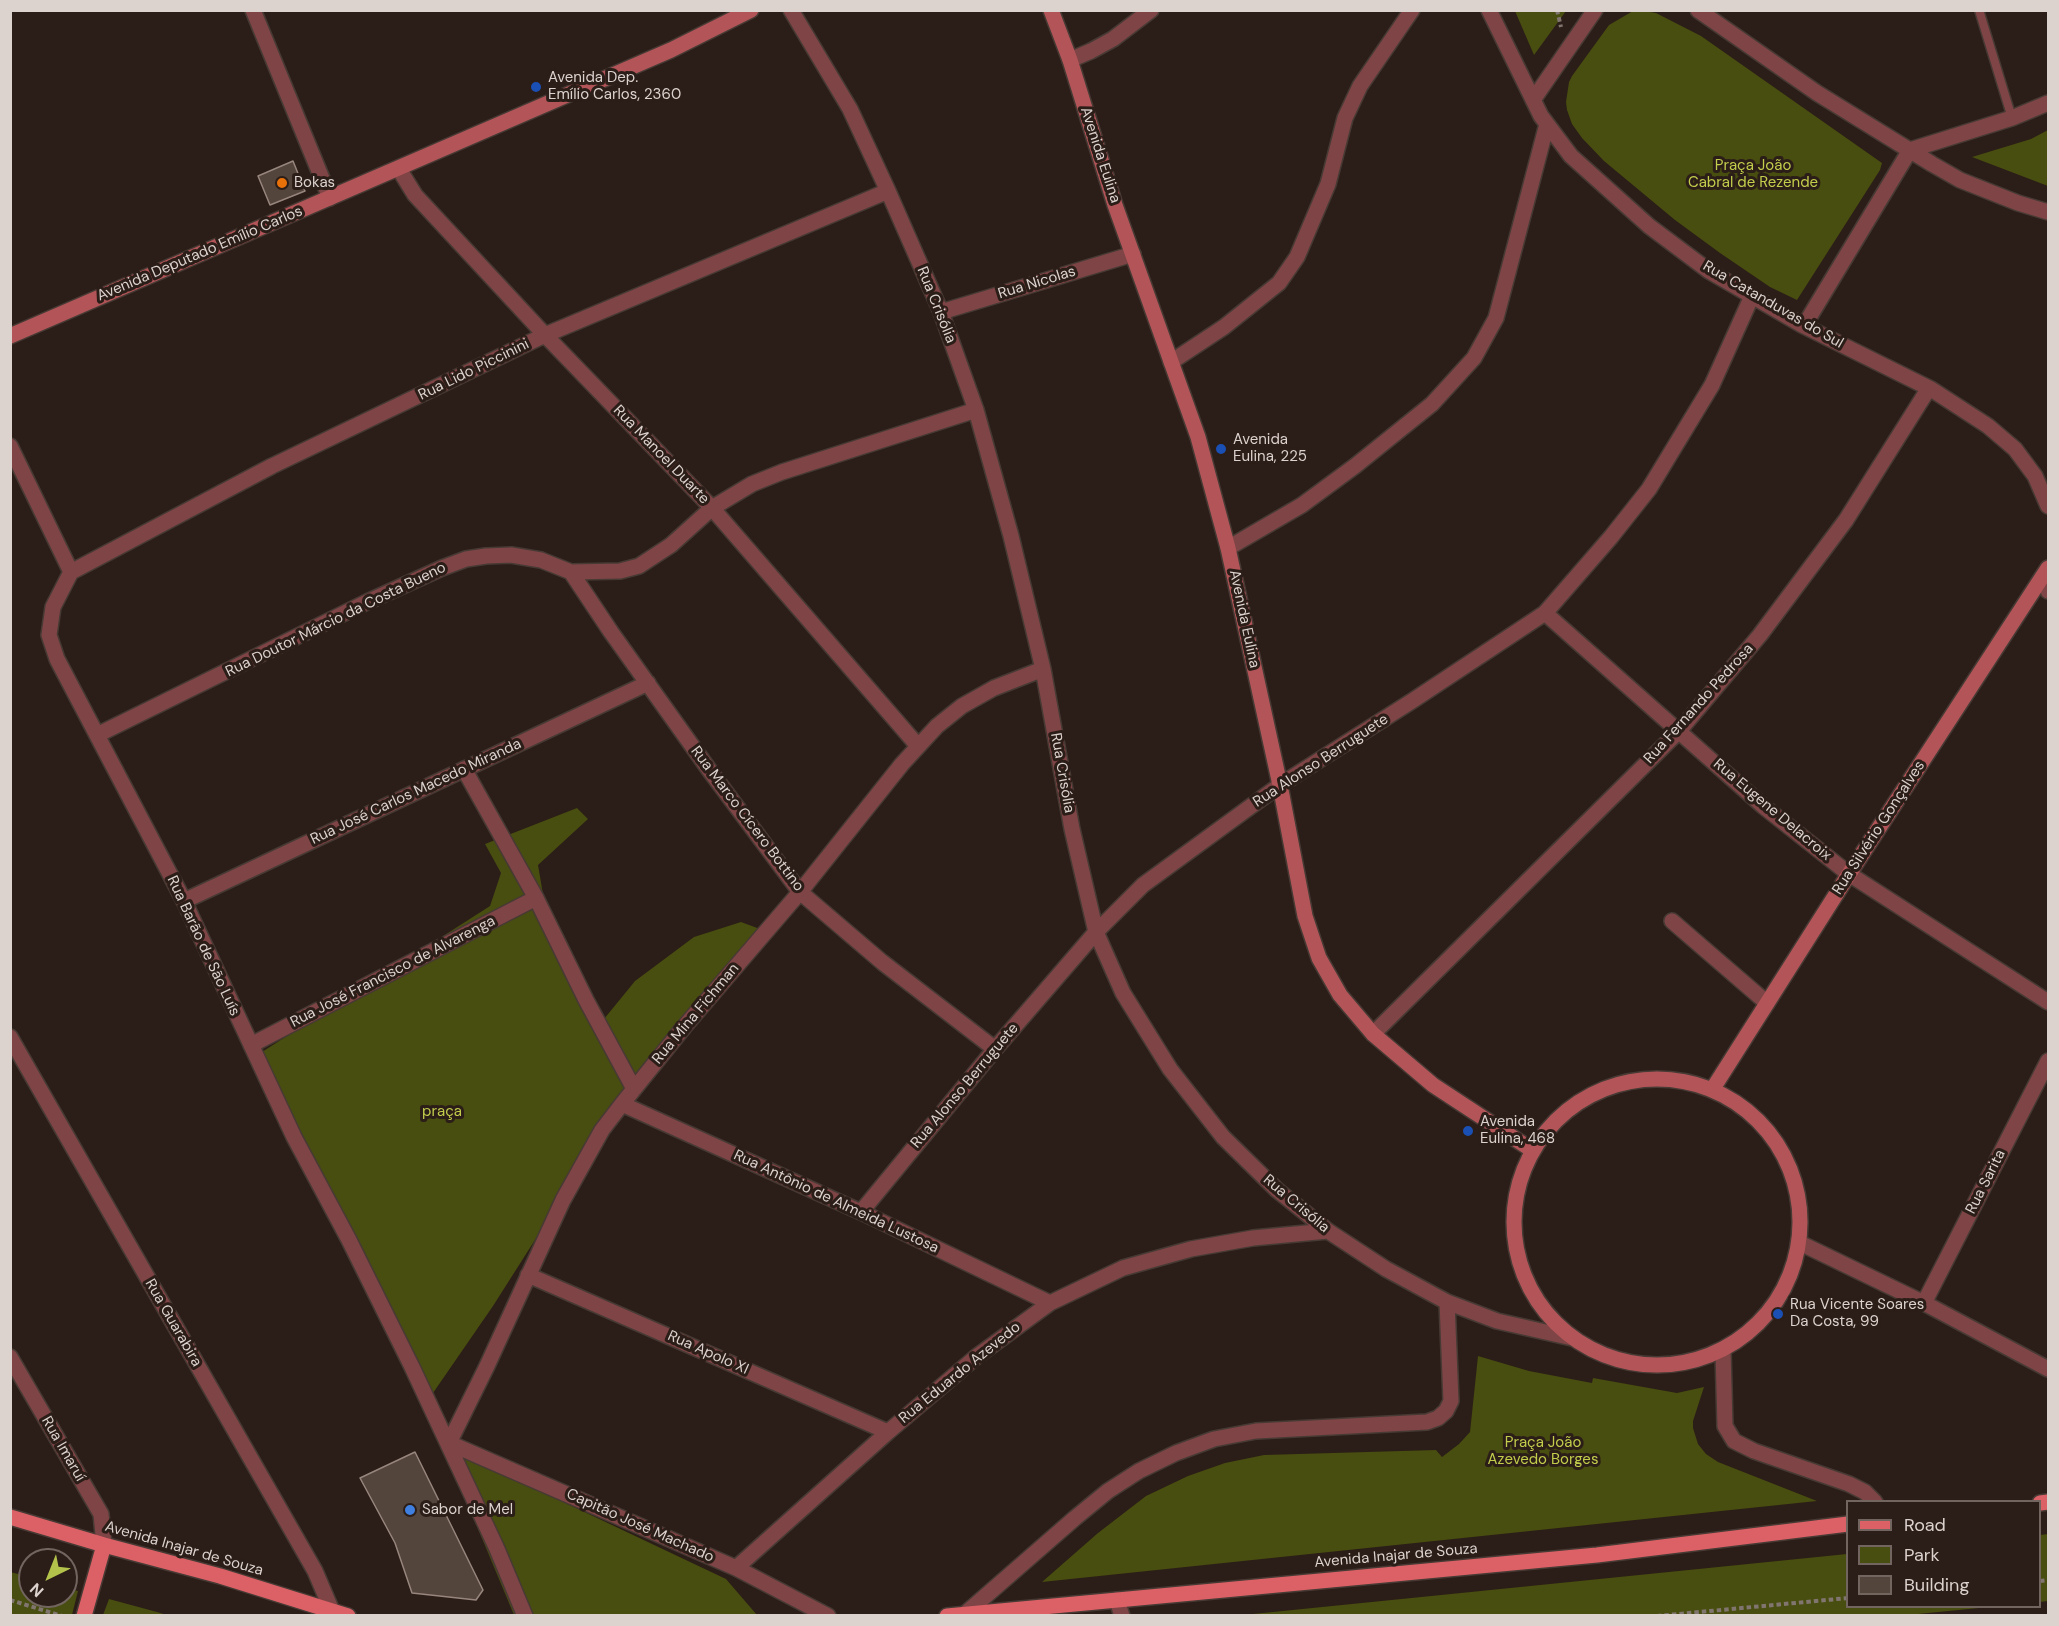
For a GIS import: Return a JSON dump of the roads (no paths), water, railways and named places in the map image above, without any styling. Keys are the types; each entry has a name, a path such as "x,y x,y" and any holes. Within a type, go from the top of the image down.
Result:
{"main road":[{"name":"Avenida Inajar de Souza","path":"10,1517 220,1576 348,1616"},
{"name":"Avenida Inajar de Souza","path":"947,1616 966,1613 1120,1608 1597,1555 1846,1524"},
{"path":"84,1616 104,1545"}],"street":[{"path":"253,10 330,198"},
{"name":"Avenida Deputado Emílio Carlos","path":"10,336 661,55 730,15 751,10"},
{"name":"Rua Crisólia","path":"792,10 850,109 888,191 941,312 976,410 1011,536 1043,669 1072,829 1096,932 1123,993 1170,1069 1223,1137 1276,1190 1328,1231 1386,1269 1448,1302 1497,1321 1572,1338"},
{"name":"Avenida Eulina","path":"1051,10 1070,60 1115,205 1198,437 1228,548 1280,785 1305,916 1319,958 1340,995 1373,1034 1433,1085 1532,1150"},
{"path":"1070,60 1113,39 1151,10"},
{"path":"1172,362 1224,327 1279,283 1297,257 1328,184 1345,118 1360,86 1412,10"},
{"name":"Rua Catanduvas do Sul","path":"1488,10 1547,124 1571,156 1649,226 1709,271 1804,326 1929,388 1988,426 2015,449 2035,476 2049,506"},
{"path":"1533,100 1595,10"},
{"path":"1698,10 1817,93 1960,180 2049,212"},
{"path":"1804,326 1910,150 2012,118 2049,102"},
{"path":"1228,548 1302,505 1355,466 1432,404 1474,358 1496,318 1547,124"},
{"name":"Rua Manoel Duarte","path":"399,169 415,195 711,508 918,746"},
{"name":"Rua Lido Piccinini","path":"71,572 272,466 545,335 888,191"},
{"name":"Rua Nicolas","path":"941,312 1133,254"},
{"name":"Rua Alonso Berruguete","path":"861,1212 995,1049 1096,932 1143,885 1280,785 1545,613 1649,489 1712,385 1752,296"},
{"name":"Rua Fernando Pedrosa","path":"1373,1034 1679,731 1760,635 1846,520 1929,388"},
{"name":"Rua Doutor Márcio da Costa Bueno","path":"97,735 367,602 466,559 511,555 541,560 571,572 620,571 639,566 671,545 711,508 752,484 782,472 976,410"},
{"path":"10,446 71,572"},
{"name":"Rua Barão de São Luís","path":"71,572 53,607 50,635 57,659 184,901 219,981 294,1137 349,1240 449,1443 525,1616"},
{"name":"Rua Marco Cícero Bottino","path":"571,572 710,771 800,892 882,962 995,1049"},
{"name":"Rua Silvério Gonçalves","path":"1712,1090 1849,874 2047,578"},
{"name":"Rua Eugene Delacroix","path":"1545,613 1763,806 1849,874 2049,1002"},
{"name":"Rua Mina Fichman","path":"449,1443 579,1170 602,1130 684,1027 800,892 918,746 962,706 994,688 1043,669"},
{"name":"Rua José Carlos Macedo Miranda","path":"184,901 648,682"},
{"path":"464,770 536,898 586,1000 634,1089"},
{"name":"Rua José Francisco de Alvarenga","path":"251,1045 536,898"},
{"path":"1672,921 1767,1003"},
{"name":"Rua Guarabira","path":"10,1037 315,1571 332,1611"},
{"name":"Rua Sarita","path":"1924,1302 2049,1061"},
{"path":"1672,1079 1712,1090 1752,1114 1782,1151 1798,1196 1800,1243 1787,1286 1760,1324 1723,1351 1686,1364 1646,1366 1606,1357 1572,1338 1542,1308 1522,1271 1513,1230 1516,1189 1532,1150 1558,1118 1591,1094 1630,1081 1672,1079"},
{"name":"Rua Antônio de Almeida Lustosa","path":"622,1104 861,1212 1050,1303"},
{"name":"Rua Eduardo Azevedo","path":"736,1569 888,1431 976,1356 1050,1303 1123,1268 1191,1249 1253,1238 1328,1231"},
{"path":"1800,1243 1924,1302 2049,1369"},
{"name":"Rua Apolo XI","path":"528,1275 888,1431"},
{"path":"966,1613 1108,1491 1139,1471 1176,1452 1214,1439 1256,1431 1427,1422 1438,1419 1446,1411 1451,1401 1448,1302"},
{"path":"1723,1351 1724,1420 1734,1441 1754,1451 1849,1484 1865,1492 1873,1500"},
{"name":"Rua Imaruí","path":"10,1357 101,1514 104,1545"},
{"name":"Capitão José Machado","path":"449,1443 736,1569 828,1616"}],"lane":[{"path":"1979,10 2012,118"}],"place":[{"name":"Avenida Dep. Emílio Carlos, 2360","path":"536,87"},
{"name":"Bokas","path":"282,183"},
{"name":"Avenida Eulina, 225","path":"1221,449"},
{"name":"Avenida Eulina, 468","path":"1468,1131"},
{"name":"Rua Vicente Soares Da Costa, 99","path":"1778,1314"},
{"name":"Sabor de Mel","path":"410,1510"}],"park label":[{"name":"Praça João Cabral de Rezende","path":"1753,174"},
{"name":"praça","path":"442,1112"},
{"name":"Praça João Azevedo Borges","path":"1543,1452"}]}
